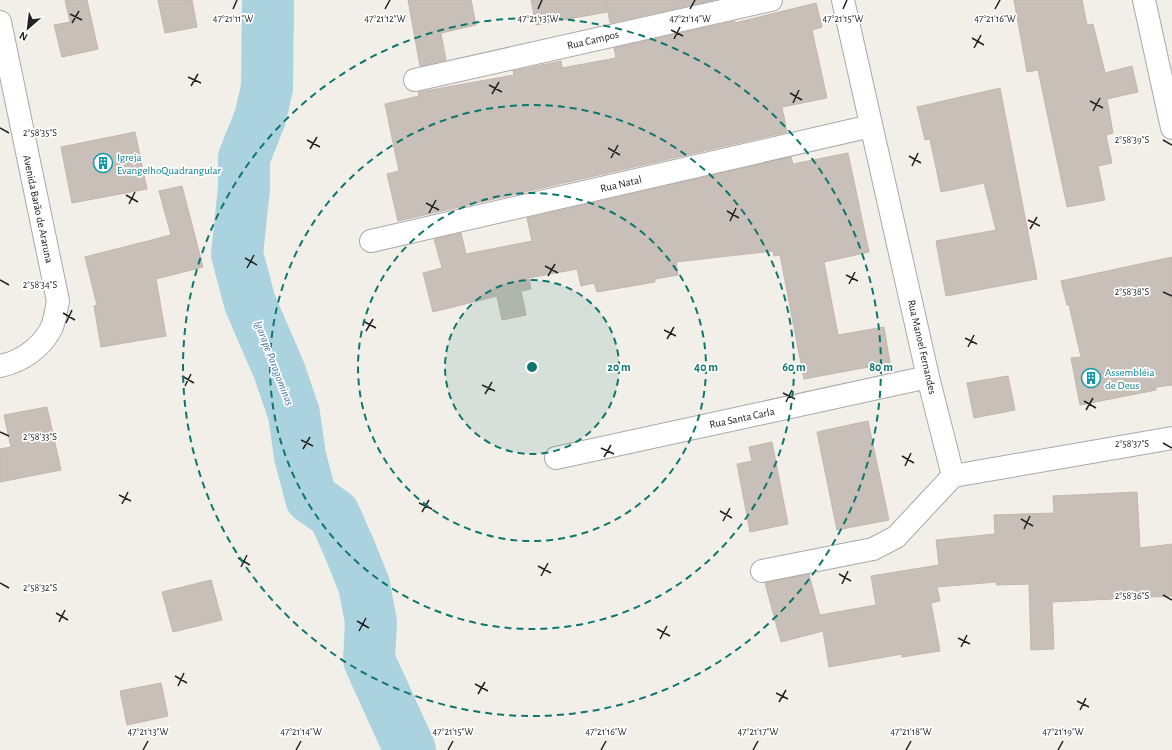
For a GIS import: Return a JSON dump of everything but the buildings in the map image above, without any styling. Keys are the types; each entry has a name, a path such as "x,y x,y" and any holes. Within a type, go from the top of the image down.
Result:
{"street":[{"name":"Rua Campos","path":"415,80 770,0"},
{"name":"Rua Manoel Fernandes","path":"843,0 928,377 953,476"},
{"path":"1144,0 1172,128"},
{"name":"Avenida Barão de Araruna","path":"0,22 58,301 52,328 37,349 9,364 0,366"},
{"name":"Rua Natal","path":"371,241 871,126"},
{"name":"Rua Santa Carla","path":"556,458 928,377"},
{"path":"762,571 873,549 896,537 953,476 1172,438"}],"waterway":[{"name":"Igarape Paragominas","path":"268,0 267,88 260,118 244,158 244,188 237,254 250,303 279,370 294,414 300,456 311,498 334,514 364,585 371,622 369,660 410,750"}],"place":[{"name":"Igreja EvangelhoQuadrangular","path":"103,163"},
{"name":"Assembléia de Deus","path":"1091,378"}]}
